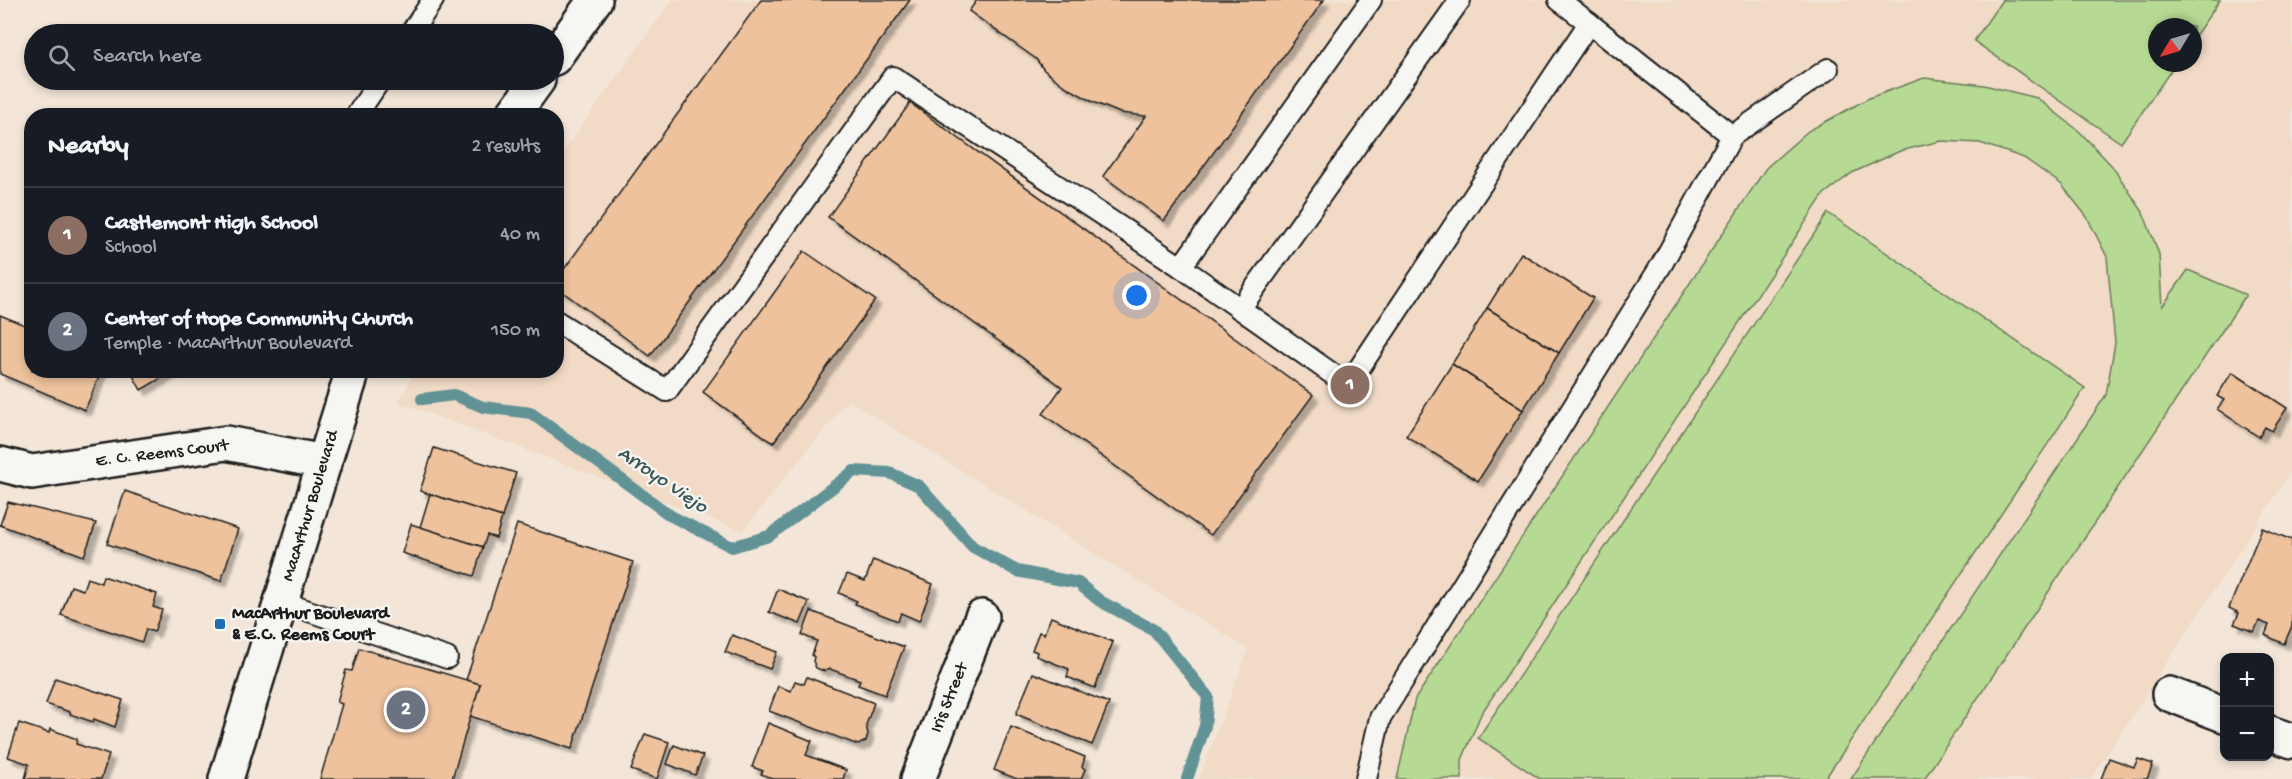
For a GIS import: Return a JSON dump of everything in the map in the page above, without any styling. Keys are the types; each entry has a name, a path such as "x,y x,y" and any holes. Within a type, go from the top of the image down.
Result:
{"street":[{"path":"564,44 595,0"},
{"path":"518,108 531,90"},
{"name":"MacArthur Boulevard","path":"226,779 350,378"},
{"name":"E. C. Reems Court","path":"0,464 32,472 226,443 324,462"},
{"name":"Iris Street","path":"918,779 982,617"},
{"path":"2169,694 2220,714"},
{"path":"2274,734 2292,741"}],"lane":[{"path":"417,24 433,0"},
{"path":"1181,267 1371,0"},
{"path":"1240,309 1461,0"},
{"path":"1559,0 1732,136"},
{"path":"564,326 668,391 893,77 1181,267 1348,385 1589,23"},
{"path":"1366,779 1380,718 1662,264 1732,136 1828,69"},
{"path":"361,108 373,90"},
{"path":"282,602 447,658"}],"shaded area":[{"path":"672,0 2292,0 2292,470 2091,779 1199,779 1248,649 848,400 743,531 398,402 412,378 564,378 564,150"}],"green space":[{"path":"2002,0 2220,0 2202,26 2202,18 2148,18 2148,72 2170,72 2121,143 1974,41"},
{"path":"1924,78 1984,85 2037,98 2079,131 2112,166 2143,212 2159,254 2162,307 2188,270 2246,295 1924,779 1851,779 2106,395 2115,343 2107,257 2087,217 2061,184 2024,158 1980,143 1941,141 1900,151 1852,173 1824,194 1481,714 1462,760 1462,779 1397,779 1415,699 1766,168 1808,131 1869,98"},
{"path":"1828,213 2085,388 1825,779 1540,779 1478,738"}],"building":[{"path":"761,0 910,0 650,356 564,293 564,269"},
{"path":"977,0 1324,0 1164,221 1103,176 1146,116 1120,113 1093,102 1063,85 1044,70 1036,59 969,11"},
{"path":"910,103 1313,395 1211,535 1043,414 1062,387 828,217"},
{"path":"804,251 875,300 773,443 703,392"},
{"path":"1521,253 1593,298 1559,353 1487,308"},
{"path":"1487,308 1559,353 1523,410 1452,364"},
{"path":"0,315 24,325 24,378 99,378 85,410 0,374"},
{"path":"1452,364 1523,410 1478,481 1406,436"},
{"path":"2232,372 2287,408 2272,431 2265,427 2259,437 2217,409 2224,400 2217,396"},
{"path":"134,378 161,378 141,390"},
{"path":"434,448 516,473 502,517 420,491"},
{"path":"125,491 238,529 221,581 107,544"},
{"path":"430,494 502,517 496,538 487,535 483,547 420,527"},
{"path":"8,502 96,523 84,556 0,525"},
{"path":"411,524 483,547 474,576 402,553"},
{"path":"517,524 633,562 572,749 470,716 480,684 466,680"},
{"path":"2262,528 2292,540 2292,626 2284,644 2265,635 2269,625 2259,621 2254,632 2234,624 2239,613 2229,608"},
{"path":"873,560 933,584 919,621 901,613 898,621 855,604 857,601 839,593 847,574 865,581"},
{"path":"103,576 157,594 153,607 162,610 154,632 146,629 142,642 61,615 71,586 83,590 87,578 101,583"},
{"path":"778,589 809,602 800,624 769,612"},
{"path":"811,611 904,647 885,695 858,685 860,680 830,669 824,671 816,668 812,655 817,641 802,635"},
{"path":"1051,617 1113,642 1095,688 1067,677 1069,669 1036,656 1037,652 1032,650 1039,632 1044,634"},
{"path":"732,635 777,652 770,669 725,652"},
{"path":"359,648 480,684 452,779 320,779 342,704 337,702 346,670 352,671"},
{"path":"1033,673 1109,703 1092,745 1016,714"},
{"path":"807,677 874,703 866,725 868,734 866,741 858,745 769,711 778,686 791,691 795,681 804,684"},
{"path":"55,678 123,700 115,727 94,719 93,722 46,704"},
{"path":"19,723 49,733 50,729 77,739 76,744 109,755 101,779 25,779 29,764 8,757"},
{"path":"768,723 812,741 806,755 846,770 843,779 773,779 761,774 763,771 752,767"},
{"path":"1011,727 1085,757 1082,767 1085,769 1081,779 1017,779 994,770"},
{"path":"645,734 669,742 657,779 631,770"},
{"path":"674,745 703,756 695,775 667,764"},
{"path":"2109,758 2134,767 2138,759 2153,764 2147,779 2101,779"}],"waterway":[{"name":"Arroyo Viejo","path":"422,399 454,395 483,407 531,413 671,516 732,547 769,536 854,471 890,473 919,486 973,547 1017,571 1078,583 1100,601 1154,630 1208,697 1205,726 1187,779"}],"place":[{"name":"Castlemont High School","path":"1350,385"},
{"name":"MacArthur Boulevard & E.C. Reems Court","path":"220,624"},
{"name":"Center of Hope Community Church","path":"406,710"}]}
